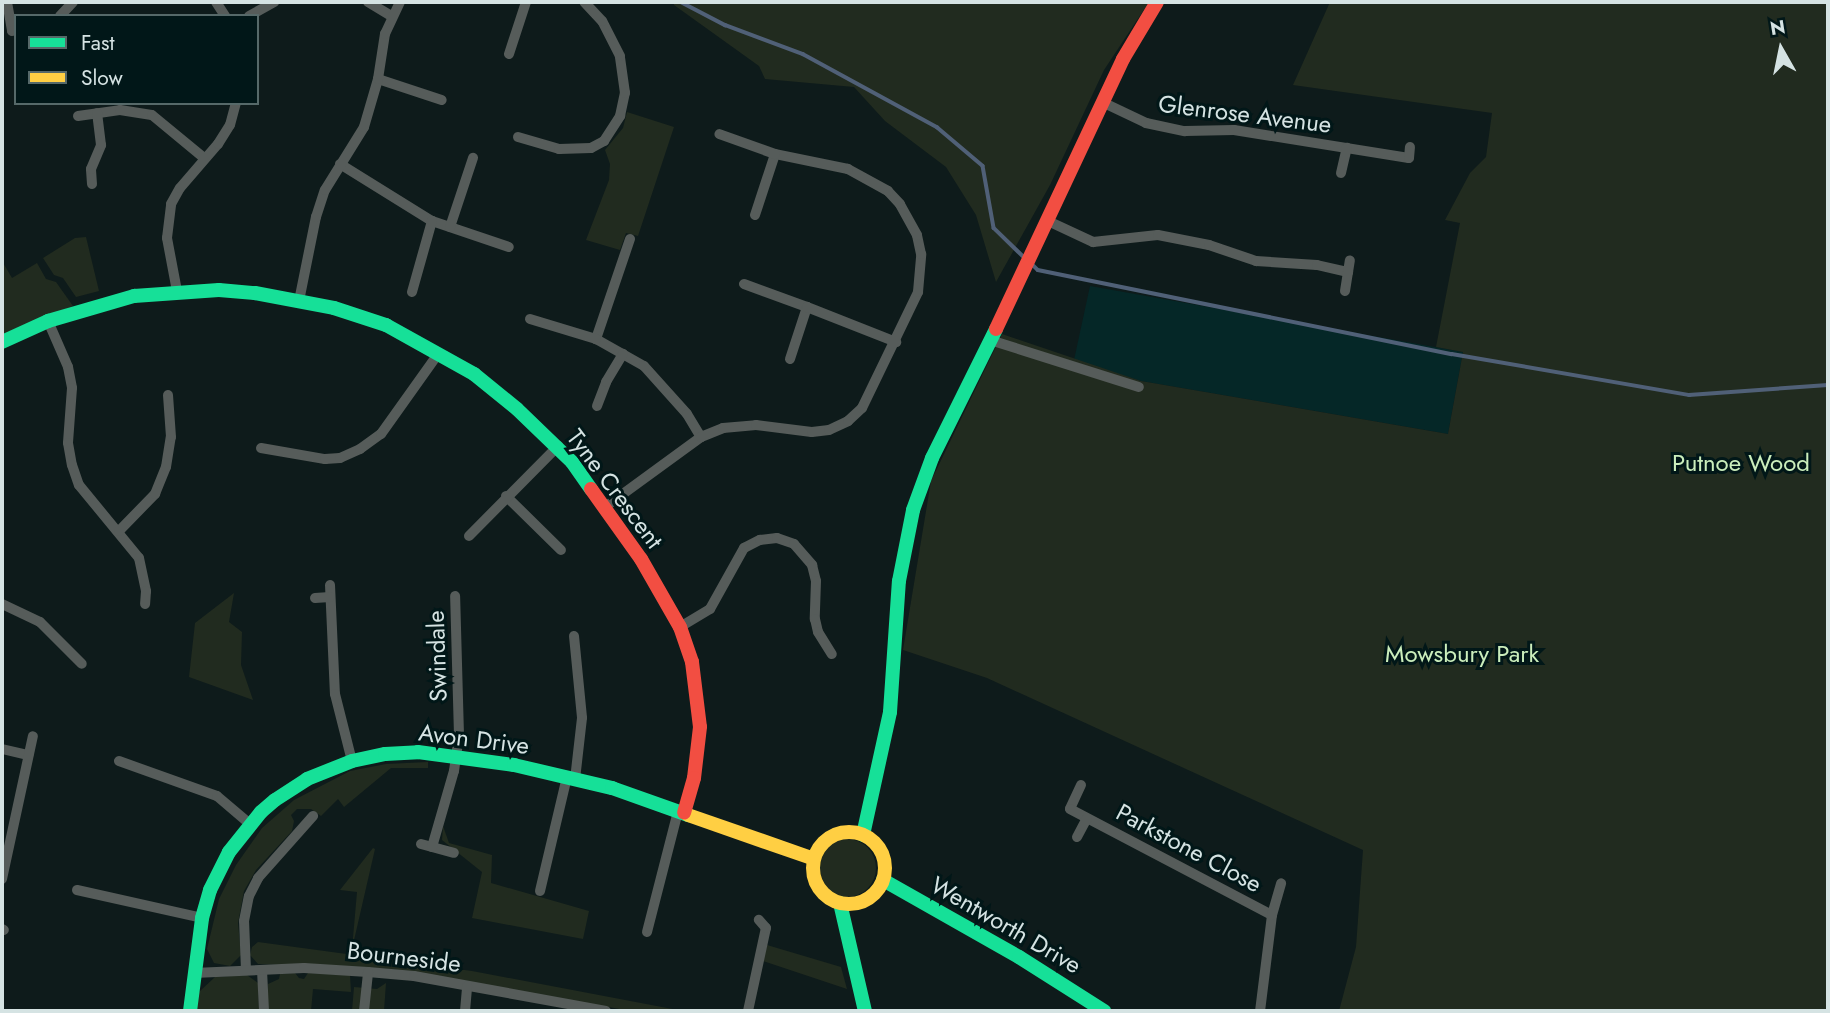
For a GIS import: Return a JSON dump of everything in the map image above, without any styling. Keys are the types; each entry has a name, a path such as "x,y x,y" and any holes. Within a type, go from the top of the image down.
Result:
{"street":[{"path":"7,2 14,30"},
{"path":"253,14 274,2"},
{"path":"368,2 391,16"},
{"path":"299,301 316,217 325,190 364,127 379,79 391,16 400,2"},
{"path":"509,54 526,2"},
{"path":"517,137 559,149 590,148 604,141 620,116 625,93 620,56 601,21 584,2"},
{"path":"863,835 890,712 899,581 914,510 932,458 1026,268 1101,102 1157,2"},
{"path":"379,79 442,100"},
{"name":"Glenrose Avenue","path":"1101,102 1146,123 1185,131 1234,130 1409,158 1410,147"},
{"path":"177,291 167,238 171,204 224,135 235,105"},
{"path":"78,116 138,111 152,115 204,158"},
{"path":"92,184 91,169 101,145 97,113"},
{"path":"605,506 701,437 738,425 811,432 829,430 848,421 862,408 912,310 921,275 921,254 910,218 900,204 869,178 848,169 775,154 719,134"},
{"name":"Glenrose Avenue","path":"1341,173 1346,148"},
{"path":"755,215 775,154"},
{"path":"450,227 473,158"},
{"path":"340,164 432,221 509,247"},
{"path":"412,292 432,221"},
{"path":"1048,221 1093,242 1158,234 1209,245 1256,261 1317,265 1348,272"},
{"path":"596,339 630,239"},
{"path":"1345,291 1350,260"},
{"path":"744,284 896,342"},
{"name":"Tyne Crescent","path":"2,342 48,321 134,296 177,291 255,293 334,308 386,325 474,374 558,446 605,506 641,559 680,627 692,662 700,727 694,779 681,812"},
{"path":"790,359 807,307"},
{"path":"530,319 596,339 644,366 662,383 701,437"},
{"path":"48,321 68,367 72,388 68,443 72,465 79,485 139,558 138,577 145,604"},
{"path":"990,340 1139,387"},
{"path":"261,448 325,459 340,458 360,449 381,434 438,354"},
{"path":"597,406 606,382 624,354"},
{"path":"119,531 155,494 166,467 171,437 168,395"},
{"path":"469,536 558,446"},
{"path":"506,496 543,542 561,550"},
{"path":"680,627 710,609 744,548 760,540 776,538 794,544 812,565 816,581 818,632 832,654"},
{"path":"330,584 335,697 352,761"},
{"name":"Swindale","path":"454,853 427,846 457,756 460,700 456,596"},
{"path":"315,598 330,597"},
{"path":"2,604 40,622 82,664"},
{"path":"540,891 571,778 582,718 574,636"},
{"path":"55,653 65,645"},
{"path":"2,879 33,736"},
{"path":"2,749 27,755"},
{"name":"Avon Drive","path":"190,1011 202,918 210,890 229,852 250,824 275,800 307,779 352,761 385,754 418,752 457,756 571,778 681,812 814,859"},
{"path":"119,761 217,796 250,824"},
{"name":"Parkstone Close","path":"1081,785 1070,809 1272,915"},
{"path":"647,932 681,812"},
{"path":"246,971 244,920 249,896 258,878 313,816"},
{"name":"Parkstone Close","path":"1077,837 1087,818"},
{"path":"847,832 863,835 878,846 883,857 883,880 870,897 850,904 840,903 830,898 815,881 814,859 826,840 836,834 847,832"},
{"name":"Wentworth Drive","path":"883,880 1020,957 1104,1011"},
{"name":"Parkstone Close","path":"1260,1011 1272,915 1281,883"},
{"path":"78,890 202,918"},
{"path":"840,903 865,1011"},
{"path":"748,1011 767,924"},
{"path":"262,970 264,1011"},
{"name":"Bourneside","path":"194,973 262,970 368,972 467,986 556,1007 606,1011"},
{"path":"364,1011 368,972"},
{"path":"465,1011 467,986"}],"shaded area":[{"path":"1090,286 1463,352 1448,434 1141,381 1074,360"}],"green space":[{"path":"674,2 1149,2 1104,70 1050,185 996,282 976,215 946,167 885,121 854,87 765,79 759,66 674,5"},
{"name":"Mowsbury Park","path":"1330,2 1828,2 1828,1011 1339,1011 1356,947 1363,850 987,678 903,650 931,481 1002,334 1141,381 1448,434 1463,352 1436,347 1460,223 1445,220 1470,173 1486,157 1492,113 1293,85"},
{"path":"627,112 674,127 638,236 626,233 620,250 586,240 609,180 610,164 605,150 623,128"},
{"path":"86,237 99,291 76,297 63,278 54,275 43,258 75,238"},
{"path":"2,261 12,278 37,263 46,279 56,282 73,306 2,335"},
{"path":"234,593 229,622 242,632 241,665 253,700 189,677 195,623"},
{"path":"428,762 428,768 391,768 344,807 338,799 321,816 311,809 297,809 291,815 294,821 292,831 256,870 244,891 238,923 241,955 230,966 214,963 207,949 219,899 236,865 262,828 294,800 350,771 386,764"},
{"path":"443,826 449,843 492,855 491,883 589,911 583,939 472,918 482,872 442,840"},
{"path":"841,839 853,839 868,847 876,862 876,874 868,889 853,897 841,897 826,889 818,874 818,862 826,847"},
{"path":"373,848 375,849 352,949 357,892 340,890"},
{"path":"258,942 472,971 683,1011 631,1011 391,969 258,964 250,955 252,947"},
{"path":"767,945 841,967 847,989 763,961"},
{"path":"295,973 304,979 308,973 350,975 351,992 313,989 311,1011 268,1011 268,984 279,979 280,974"},
{"path":"247,975 258,983 259,1011 196,1011 199,992 215,977"},
{"path":"386,983 384,1011 352,1011 354,987 377,989"}],"waterway":[{"path":"681,2 725,25 803,54 937,127 983,166 994,228 1026,259"},
{"path":"1032,264 1038,270 1452,354 1689,395 1828,385"}],"traffic: fast":[{"path":"2,342 48,321 134,296 219,290 255,293 334,308 386,325 474,374 517,409 572,462 591,489"},
{"path":"863,835 890,712 899,581 913,510 932,458 996,329"},
{"path":"190,1011 202,918 210,890 229,852 261,812 275,800 307,779 352,761 385,754 418,752 514,765 612,788 688,815"},
{"path":"883,880 1019,957 1104,1011"},
{"path":"840,903 865,1011"}],"traffic: slow":[{"path":"688,815 814,859"},
{"path":"849,832 869,838 879,848 885,868 879,888 869,898 849,904 829,898 819,888 813,868 819,848 829,838 849,832"}],"traffic: jam":[{"path":"996,329 1123,59 1157,2"},
{"path":"591,489 641,559 680,627 692,662 700,727 694,778 684,813"}],"park label":[{"name":"Putnoe Wood","path":"1741,463"}]}
